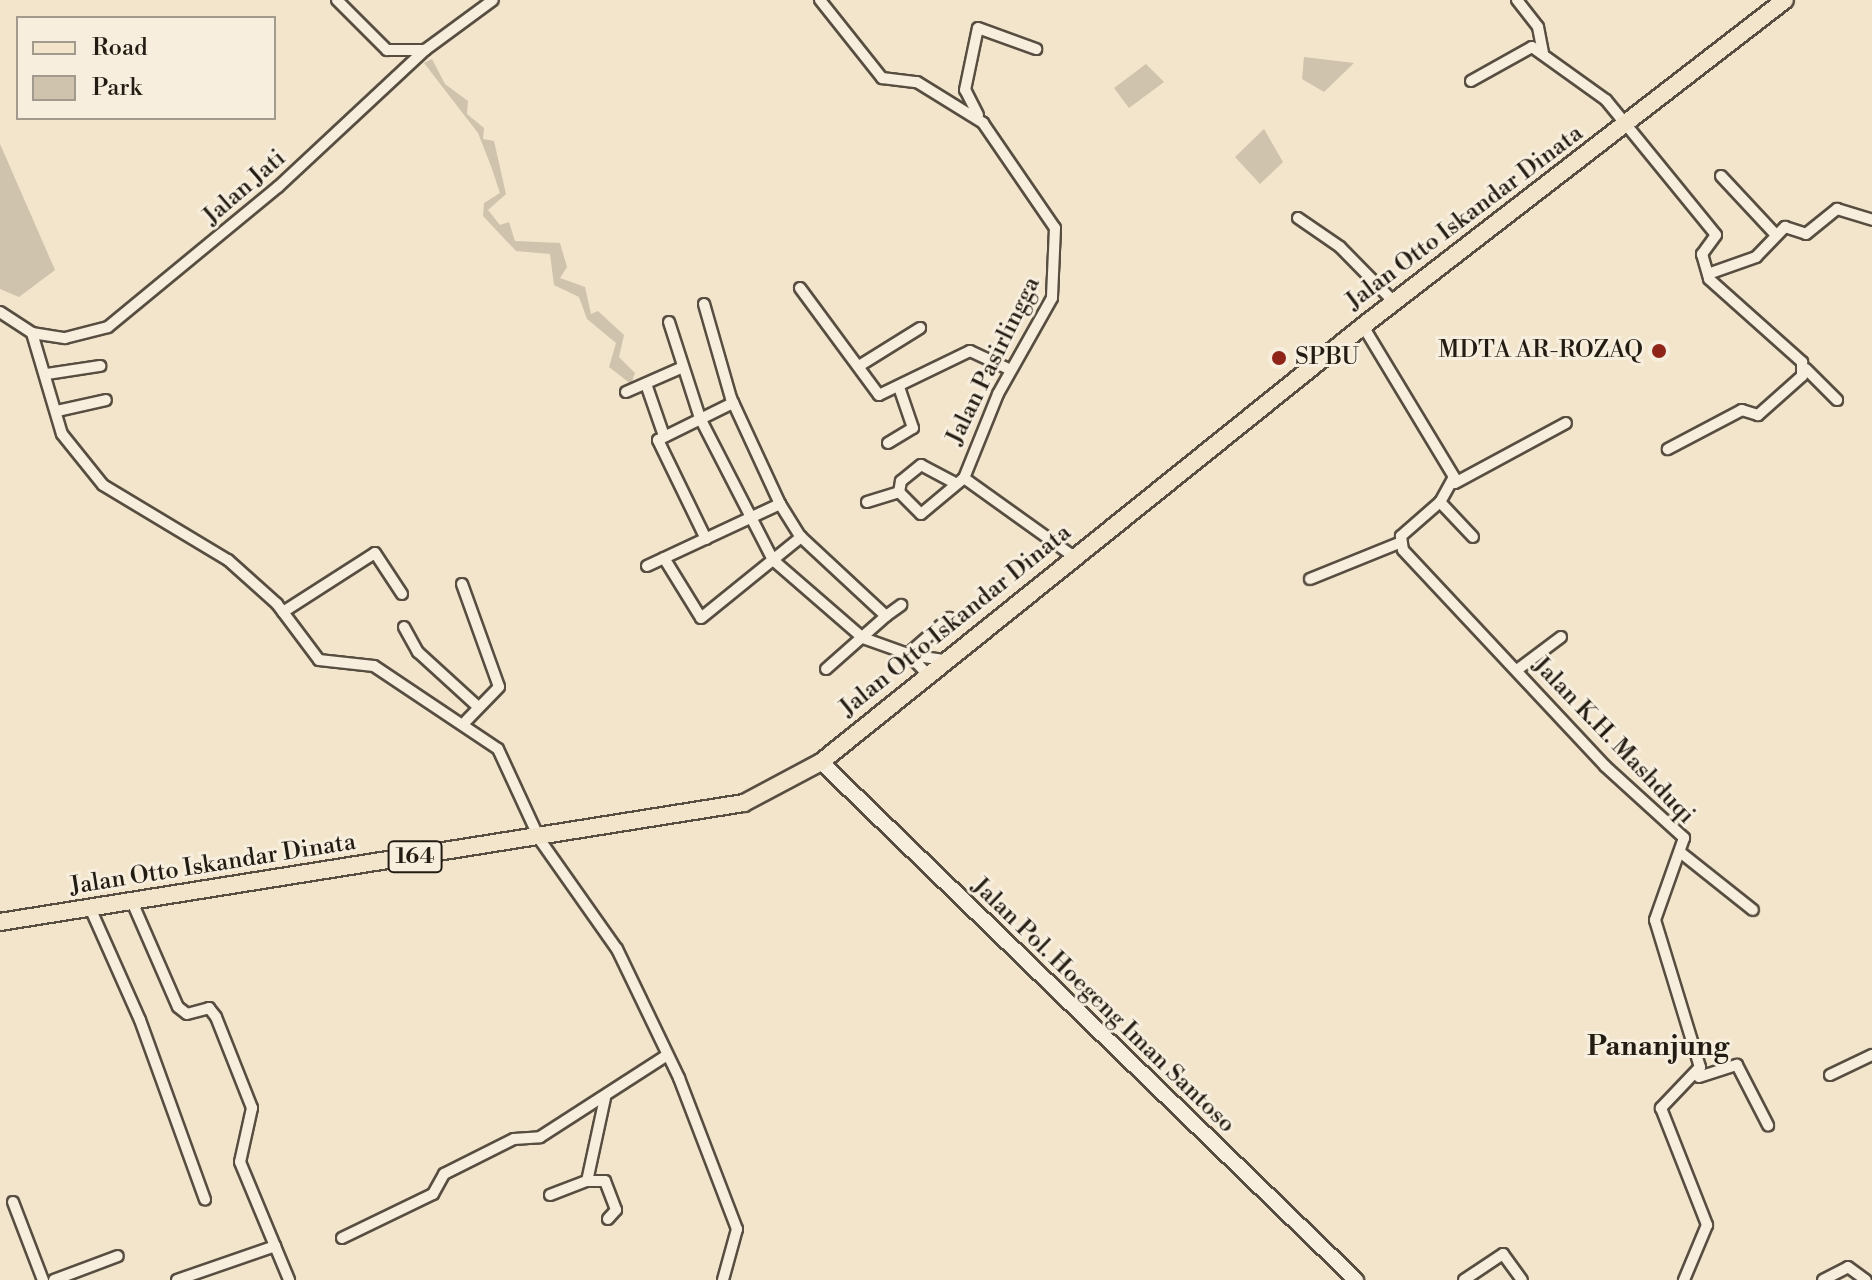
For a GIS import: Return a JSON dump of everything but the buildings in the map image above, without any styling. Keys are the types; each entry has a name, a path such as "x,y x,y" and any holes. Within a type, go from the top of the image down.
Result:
{"main road":[{"name":"Jalan Otto Iskandar Dinata","path":"0,922 540,840 744,803 821,762 1073,556 1363,326 1785,0"}],"street":[{"path":"337,0 387,50 423,52"},
{"name":"Jalan Jati","path":"32,333 87,335 134,309 423,52 493,0"},
{"name":"Jalan Pasirlingga","path":"820,0 882,78 917,82 983,123 1038,197 1057,243 1052,298 1011,370 958,480 1073,556"},
{"path":"1517,0 1538,27 1543,53"},
{"path":"983,123 965,90 978,28 1036,49"},
{"path":"1471,81 1521,47 1543,53 1629,123 1716,235 1702,254 1708,274 1837,400"},
{"path":"1721,176 1776,235"},
{"path":"1708,274 1756,257 1785,227 1806,234 1839,209 1872,220"},
{"path":"1298,218 1340,247 1394,302"},
{"path":"800,288 879,395 970,351 1011,370"},
{"path":"704,304 733,403 780,504 801,537 886,616"},
{"path":"0,312 32,333 47,374 62,434 103,485 213,549 283,612 319,660 374,666 466,721 498,749 540,840 617,949 667,1055 737,1229 723,1280"},
{"path":"669,322 700,418 748,519 773,560 863,638 909,655 944,660"},
{"path":"1363,326 1455,483"},
{"path":"859,366 920,328"},
{"path":"47,374 100,366"},
{"path":"626,392 683,367"},
{"path":"1668,449 1742,410 1758,415 1806,369"},
{"path":"646,384 664,436"},
{"path":"888,443 913,428 899,387"},
{"path":"57,411 106,400"},
{"path":"706,539 658,442 664,436 733,403"},
{"path":"1310,579 1399,543 1455,483 1566,423"},
{"path":"921,465 958,480 921,514 899,492 901,481 921,465"},
{"path":"867,502 899,492"},
{"path":"1440,502 1473,537"},
{"path":"647,566 780,504"},
{"path":"664,558 701,618 801,537"},
{"name":"Jalan K.H. Mashduqi","path":"1399,543 1605,766 1684,838 1655,920 1699,1077"},
{"path":"283,612 375,553 402,594"},
{"path":"462,584 499,689 476,705 466,721"},
{"path":"826,669 901,605"},
{"path":"909,655 949,618"},
{"path":"404,627 418,652 476,705"},
{"path":"1517,670 1561,637"},
{"path":"909,655 927,674"},
{"name":"Jalan Pol. Hoegeng Iman Santoso","path":"821,762 1356,1280"},
{"path":"1680,852 1753,910"},
{"path":"133,904 178,1007 187,1014 209,1008 216,1017 252,1108 240,1162 289,1280"},
{"path":"91,910 140,1020 205,1200"},
{"path":"342,1238 433,1194 444,1174 514,1139 540,1137 605,1098 667,1055"},
{"path":"1830,1075 1872,1055"},
{"path":"1684,1280 1707,1225 1661,1108 1699,1077 1737,1065 1768,1125"},
{"path":"587,1181 605,1098"},
{"path":"550,1195 587,1181 605,1181 616,1210 608,1219"},
{"path":"13,1202 43,1280"},
{"path":"177,1280 275,1246"},
{"path":"1464,1280 1503,1254 1522,1280"},
{"path":"54,1280 118,1256"},
{"path":"1823,1280 1848,1267 1866,1280"}],"green space":[{"path":"1304,57 1354,63 1324,92 1302,79"},
{"path":"432,59 445,84 468,101 467,114 484,128 483,139 494,141 506,194 488,210 500,225 509,222 515,241 560,243 567,267 560,278 585,287 591,314 598,311 624,335 619,357 635,373 631,384 609,367 616,343 587,319 579,297 554,285 550,254 516,251 483,216 484,203 500,193 478,133 424,63"},
{"path":"1146,64 1164,82 1129,108 1114,88"},
{"path":"1264,129 1283,162 1260,184 1235,157"},
{"path":"0,144 55,270 19,297 0,289"}],"place":[{"name":"MDTA AR-ROZAQ","path":"1659,351"},
{"name":"SPBU","path":"1279,358"}],"district":[{"name":"Pananjung","path":"1658,1047"}]}
